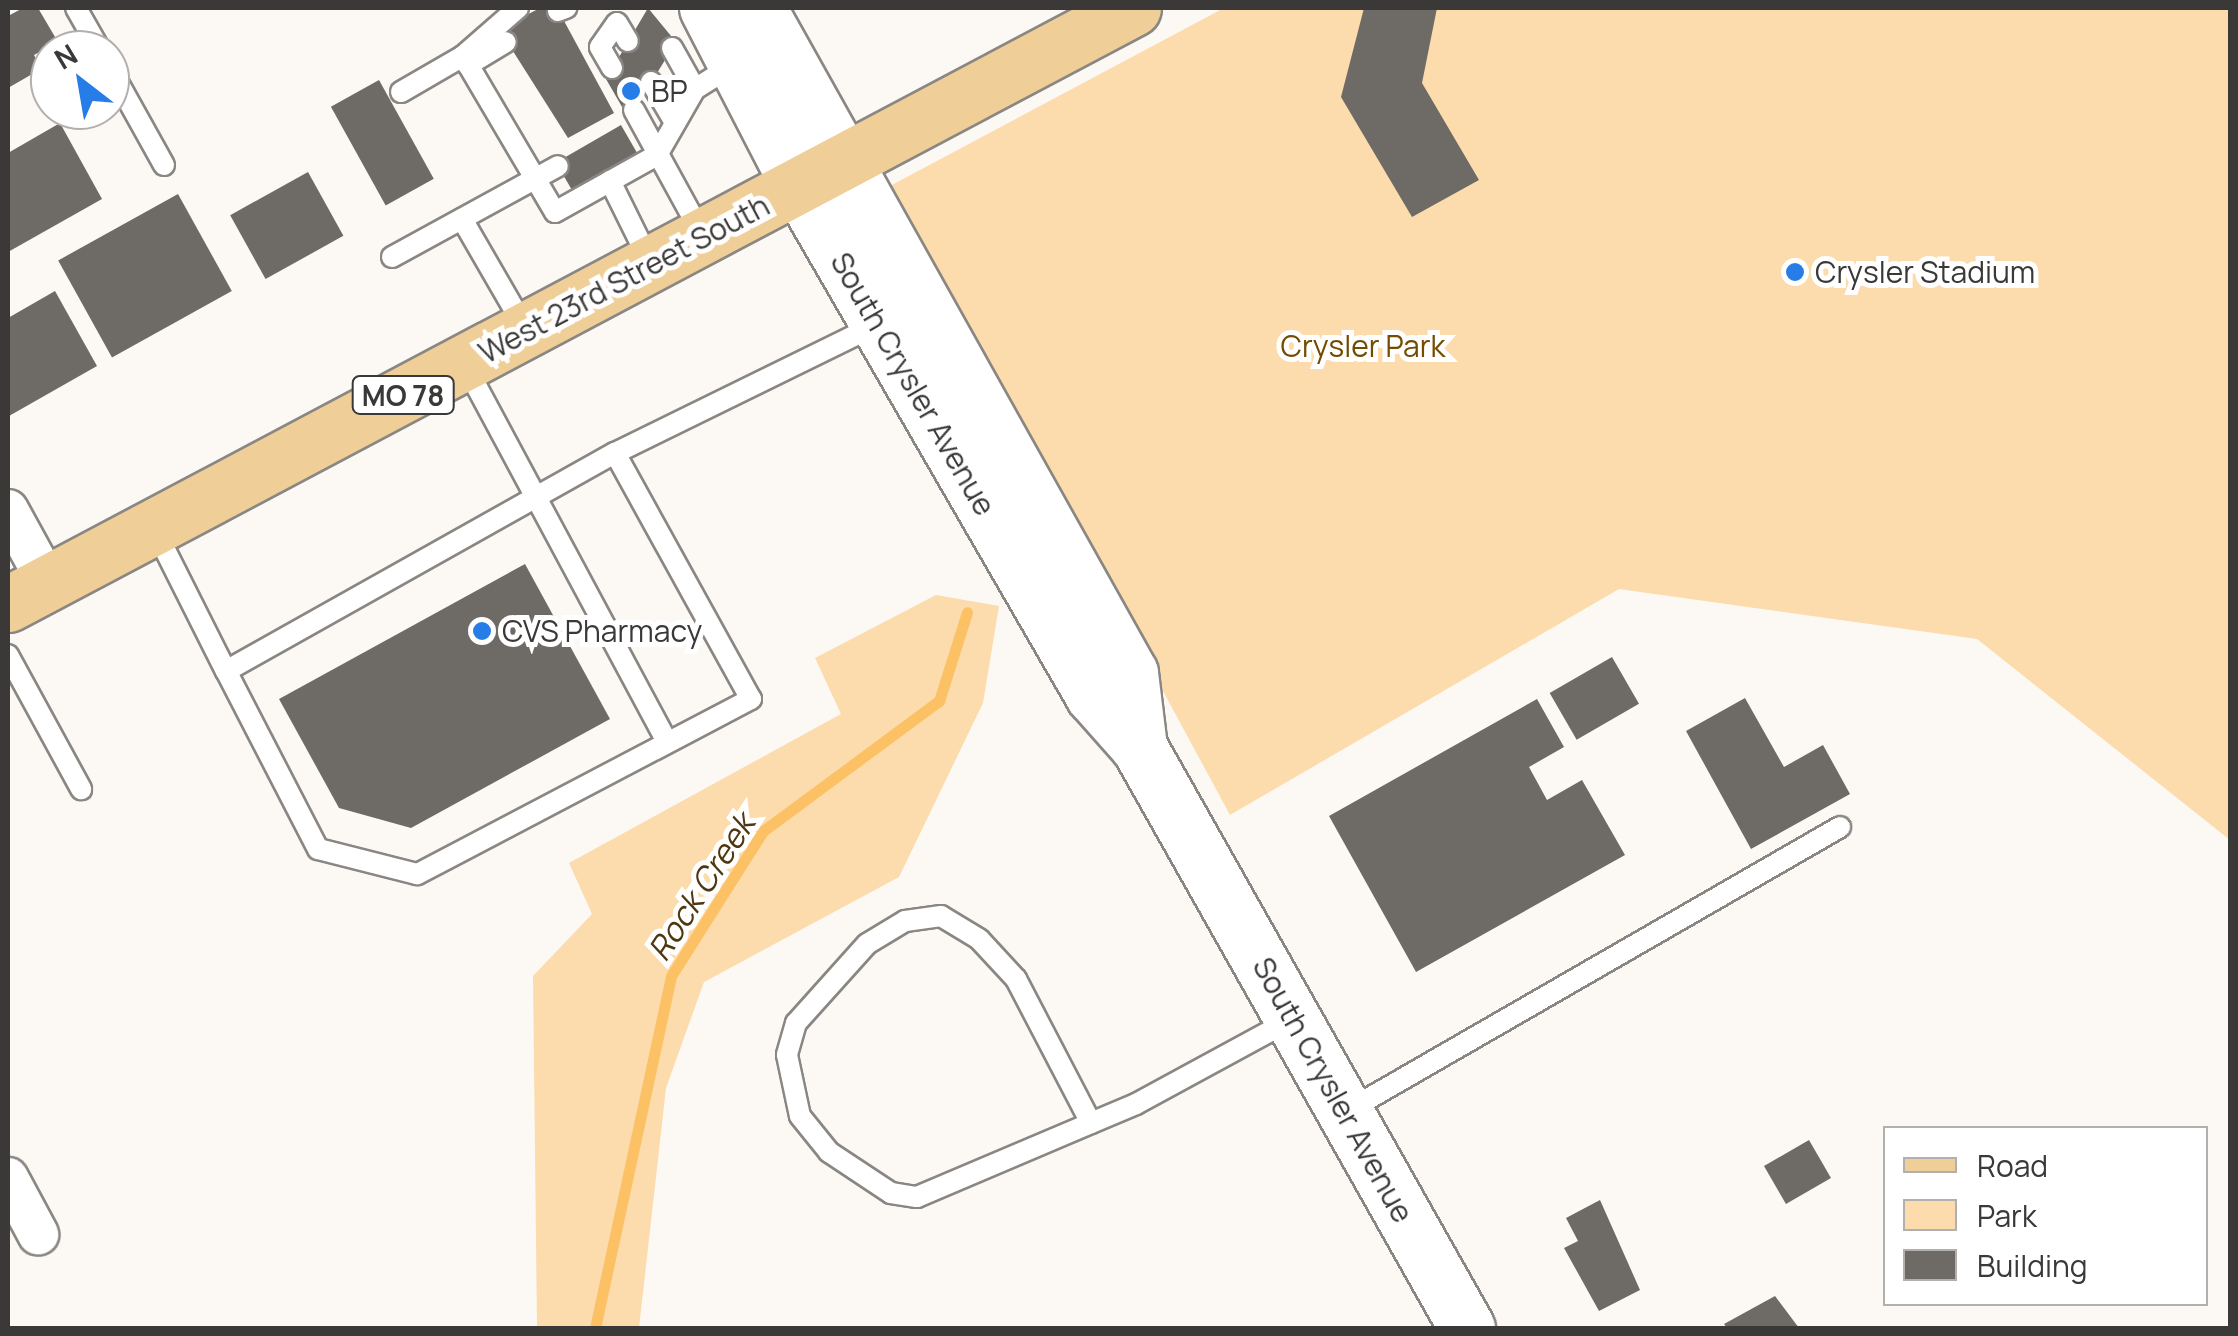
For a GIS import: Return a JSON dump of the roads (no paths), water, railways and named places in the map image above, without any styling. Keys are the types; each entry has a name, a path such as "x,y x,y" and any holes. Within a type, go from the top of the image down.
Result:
{"main road":[{"name":"South Crysler Avenue","path":"707,8 715,77 821,176 1130,673 1139,747"},
{"name":"South Crysler Avenue","path":"758,8 878,324 1093,696 1139,747 1467,1328"},
{"name":"West 23rd Street South","path":"28,594 1133,8"}],"street":[{"path":"8,510 28,594"},
{"path":"8,1178 38,1234"}],"lane":[{"path":"76,8 89,30"},
{"path":"466,60 518,8"},
{"path":"612,68 600,47 625,24"},
{"path":"401,92 506,42"},
{"path":"466,60 555,212 657,156 674,121 715,77 672,48"},
{"path":"651,82 674,121"},
{"path":"130,104 164,165"},
{"path":"632,120 704,238"},
{"path":"392,257 558,166"},
{"path":"610,182 652,266"},
{"path":"462,219 526,331"},
{"path":"226,671 615,453 878,324"},
{"path":"464,363 667,742"},
{"path":"153,528 318,849 417,874 750,699 615,453"},
{"path":"8,655 81,790"},
{"path":"1345,1112 1840,827"},
{"path":"1091,1123 1016,980 969,930 942,916 905,922 867,944 796,1023 787,1055 800,1116 829,1152 891,1194 917,1196 1091,1123 1293,1020"}],"waterway":[{"name":"Rock Creek","path":"595,1328 671,976 763,831 939,701 967,612"}],"place":[{"name":"BP","path":"631,91"},
{"name":"Crysler Stadium","path":"1795,272"},
{"name":"CVS Pharmacy","path":"482,631"}],"park label":[{"name":"Crysler Park","path":"1363,346"}]}
